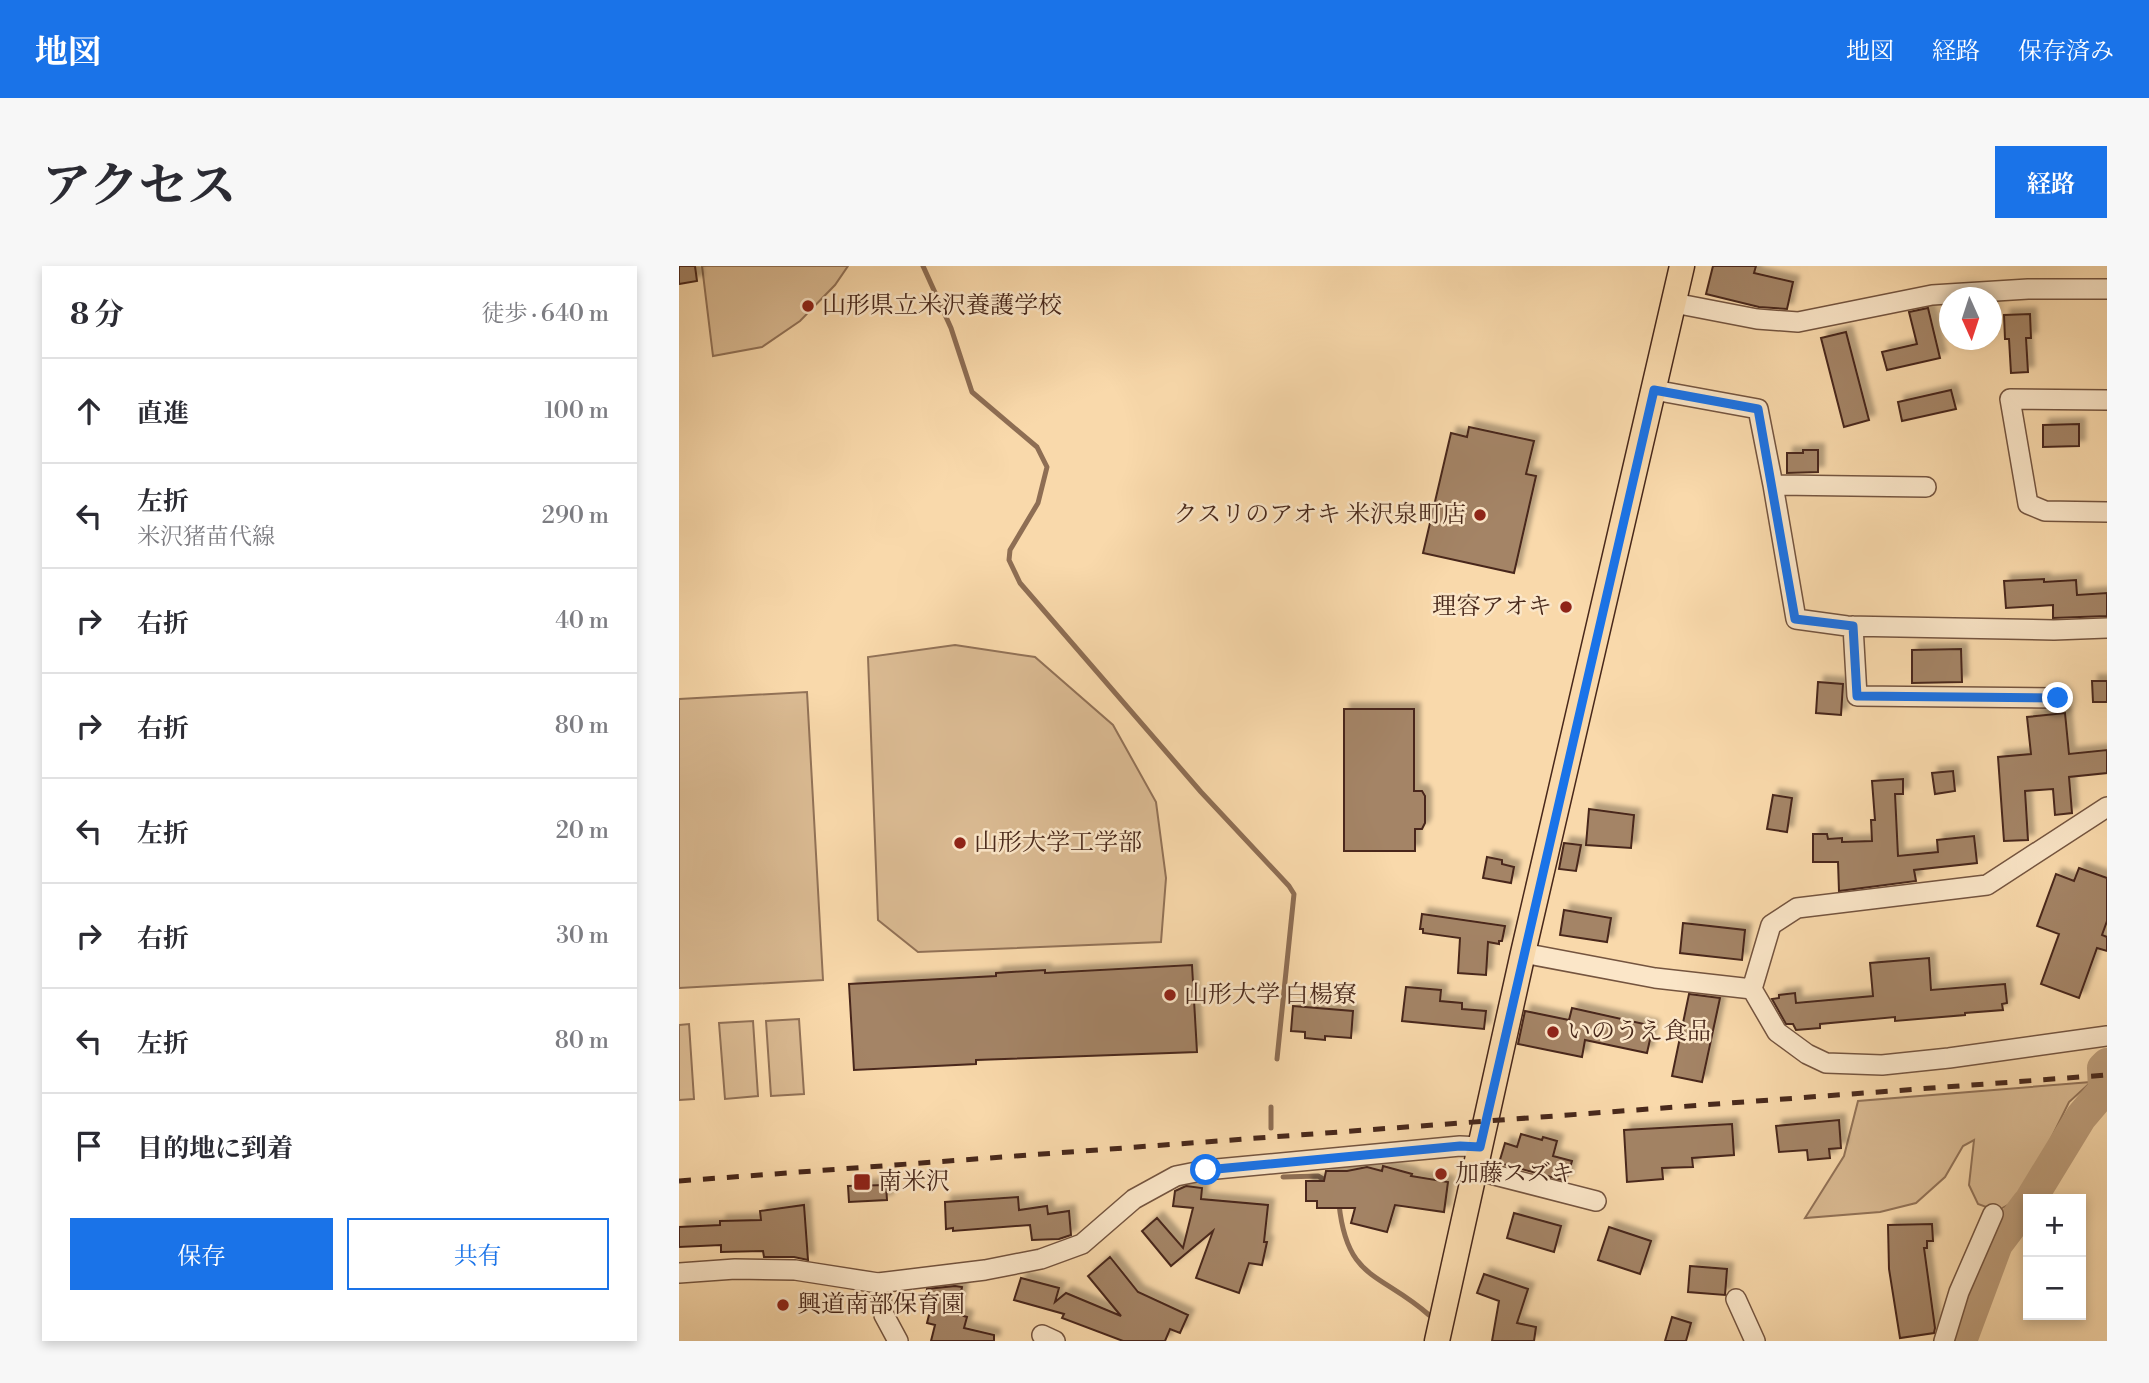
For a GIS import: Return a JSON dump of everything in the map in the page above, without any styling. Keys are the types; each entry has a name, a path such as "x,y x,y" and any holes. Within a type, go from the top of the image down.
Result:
{"main road":[{"path":"1437,1341 1523,953 1682,266"}],"street":[{"path":"1674,303 1757,319 1798,321 1932,295 2028,289 2107,289"},
{"path":"1654,390 1758,409 1795,619 1853,626 2054,630 2107,628"},
{"path":"2107,400 2010,399 2028,504 2045,511 2107,512"},
{"path":"1773,485 1926,486"},
{"path":"1853,626 1857,696 2058,698"},
{"path":"2105,1036 1882,1065 1826,1063 1807,1054 1777,1032 1752,989 1771,925 1797,908 1987,885 2107,807"},
{"path":"1523,953 1655,978 1752,989"},
{"path":"679,1273 735,1269 795,1270 878,1283 985,1270 1041,1259 1081,1244 1134,1199 1176,1176 1206,1170 1460,1146 1478,1158 1596,1201"},
{"path":"1944,1341 1959,1292 1993,1214"},
{"path":"878,1283 884,1315 898,1341"},
{"path":"1736,1299 1755,1341"}],"shaded area":[{"path":"702,266 848,266 835,285 800,321 762,347 713,356"},
{"path":"955,645 1035,657 1113,725 1156,802 1166,878 1161,942 918,952 878,920 868,657"},
{"path":"807,692 823,980 679,988 679,699"},
{"path":"799,1019 804,1094 771,1096 766,1021"},
{"path":"753,1021 758,1096 725,1099 719,1023"},
{"path":"689,1024 694,1099 679,1100 679,1025"},
{"path":"2091,1082 2069,1102 2022,1197 1997,1211 1978,1204 1969,1185 1974,1140 1963,1146 1945,1177 1916,1203 1880,1212 1805,1218 1844,1156 1858,1101"}],"building":[{"path":"679,266 695,266 697,281 679,284"},
{"path":"1713,266 1756,266 1754,273 1793,282 1787,309 1759,307 1706,294"},
{"path":"1928,308 1940,358 1887,370 1882,352 1917,344 1909,312"},
{"path":"2030,314 2031,338 2026,338 2028,372 2011,373 2004,315"},
{"path":"1846,332 1869,420 1844,427 1821,338"},
{"path":"1951,390 1956,409 1902,421 1898,402"},
{"path":"2079,424 2079,446 2043,447 2043,425"},
{"name":"クスリのアオキ 米沢泉町店","path":"1469,427 1534,441 1526,474 1536,476 1514,573 1423,553 1451,433 1467,437"},
{"path":"1803,450 1818,450 1818,472 1787,473 1787,453 1803,453"},
{"path":"2044,579 2044,582 2076,580 2077,595 2107,593 2107,616 2053,618 2053,605 2006,608 2004,581"},
{"path":"1961,649 1962,682 1912,683 1912,650"},
{"path":"2092,681 2107,681 2107,702 2093,702"},
{"path":"1818,682 1843,684 1841,715 1816,713"},
{"path":"1344,709 1414,709 1414,791 1422,791 1425,796 1425,823 1422,829 1415,829 1415,851 1344,851"},
{"path":"2065,713 2069,754 2107,750 2107,773 2069,777 2072,813 2055,815 2053,789 2025,791 2028,840 2004,841 1998,757 2031,754 2027,717"},
{"path":"1953,771 1955,791 1935,794 1932,773"},
{"path":"1903,779 1903,794 1895,794 1898,856 1938,852 1937,840 1974,836 1977,863 1914,870 1916,881 1839,891 1838,862 1813,862 1813,834 1827,834 1828,839 1842,838 1842,842 1872,841 1871,820 1875,820 1872,781"},
{"path":"1773,795 1792,798 1787,832 1767,829"},
{"path":"1589,809 1634,815 1631,848 1586,845"},
{"path":"1564,843 1581,845 1576,871 1559,869"},
{"path":"1487,857 1502,860 1502,864 1514,867 1511,883 1483,878"},
{"path":"2079,868 2107,878 2107,921 2102,935 2107,937 2107,951 2097,948 2079,998 2041,984 2059,934 2037,926 2056,874 2074,881"},
{"path":"1564,910 1611,918 1607,942 1560,935"},
{"path":"1422,914 1505,926 1499,944 1488,942 1486,975 1458,973 1460,938 1423,933 1423,929 1420,929"},
{"path":"1683,923 1745,930 1742,960 1680,953"},
{"path":"1929,958 1931,990 2005,984 2007,1003 2002,1004 2003,1010 1895,1021 1895,1017 1820,1024 1820,1028 1796,1030 1793,1024 1786,1024 1772,999 1779,998 1779,995 1795,993 1796,1003 1873,996 1870,963"},
{"path":"1192,965 1197,1052 976,1060 976,1064 854,1070 849,984 996,976 996,973 1045,970 1045,973"},
{"path":"1406,987 1441,990 1440,1001 1462,1003 1462,1009 1486,1011 1484,1029 1402,1021"},
{"path":"1689,994 1720,998 1702,1082 1672,1076"},
{"path":"1293,1006 1353,1011 1351,1038 1305,1038 1305,1032 1291,1031"},
{"path":"1572,1008 1653,1026 1647,1053 1585,1040 1582,1057 1518,1044 1525,1011 1569,1020"},
{"path":"1839,1120 1841,1148 1829,1149 1830,1158 1808,1160 1807,1150 1779,1152 1776,1126"},
{"path":"1732,1124 1734,1155 1692,1158 1693,1167 1662,1168 1663,1179 1627,1182 1624,1130"},
{"path":"1521,1134 1557,1141 1553,1156 1572,1161 1566,1181 1499,1163 1505,1143 1517,1147"},
{"path":"1383,1166 1412,1174 1411,1176 1448,1182 1444,1212 1395,1205 1387,1232 1351,1223 1355,1208 1317,1208 1317,1201 1306,1201 1306,1181 1324,1181 1326,1171 1367,1167 1382,1171"},
{"path":"886,1185 887,1200 849,1202 848,1186"},
{"path":"1186,1186 1202,1188 1201,1199 1268,1205 1264,1242 1267,1242 1262,1265 1249,1263 1239,1293 1196,1278 1213,1231 1171,1266 1142,1231 1157,1218 1183,1248 1193,1208 1173,1206 1175,1191"},
{"path":"1018,1197 1019,1210 1047,1206 1048,1214 1069,1211 1071,1235 1059,1239 1032,1240 1030,1225 953,1231 953,1228 946,1229 945,1202"},
{"path":"804,1205 808,1260 764,1257 763,1251 721,1252 721,1245 679,1247 679,1227 720,1225 720,1221 761,1220 760,1211"},
{"path":"1514,1213 1561,1226 1554,1252 1507,1238"},
{"path":"1932,1224 1933,1241 1927,1241 1927,1248 1924,1248 1934,1333 1900,1338 1889,1269 1888,1225"},
{"path":"1609,1227 1651,1241 1640,1274 1598,1260"},
{"path":"1110,1257 1138,1292 1188,1315 1180,1333 1170,1329 1165,1341 1123,1341 1062,1318 1064,1314 1014,1300 1021,1278 1059,1288 1055,1302 1066,1293 1121,1316 1088,1276"},
{"path":"1690,1266 1727,1269 1725,1295 1688,1292"},
{"path":"1484,1274 1528,1289 1517,1323 1536,1327 1534,1341 1492,1341 1499,1301 1477,1293"},
{"path":"962,1287 957,1314 967,1317 964,1328 994,1335 994,1341 931,1341 935,1325 927,1323 932,1303 925,1302 927,1289"},
{"path":"1672,1317 1691,1323 1686,1341 1665,1341"}],"waterway":[{"path":"923,266 951,328 972,392 1037,447 1047,467 1038,503 1010,550 1009,560 1020,583 1201,792 1294,894 1277,1059"},
{"path":"2034,1194 2081,1117 2104,1090 2103,1068 2107,1064"},
{"path":"1271,1107 1271,1128"},
{"path":"1283,1177 1318,1176 1330,1183"},
{"path":"1339,1204 1343,1229 1358,1262 1429,1315"},
{"path":"1961,1341 1997,1244 2023,1210"}],"railway":[{"path":"679,1181 2107,1075"}],"place":[{"name":"山形県立米沢養護学校","path":"808,306"},
{"name":"クスリのアオキ 米沢泉町店","path":"1480,515"},
{"name":"理容アオキ","path":"1566,607"},
{"name":"山形大学工学部","path":"960,843"},
{"name":"山形大学 白楊寮","path":"1170,995"},
{"name":"いのうえ食品","path":"1553,1032"},
{"name":"加藤スズキ","path":"1441,1174"},
{"name":"南米沢","path":"862,1182"},
{"name":"興道南部保育園","path":"783,1305"}],"route":[{"path":"1206,1170 1460,1146 1480,1147 1654,390 1758,409 1795,619 1853,626 1857,696 2058,698"}]}
